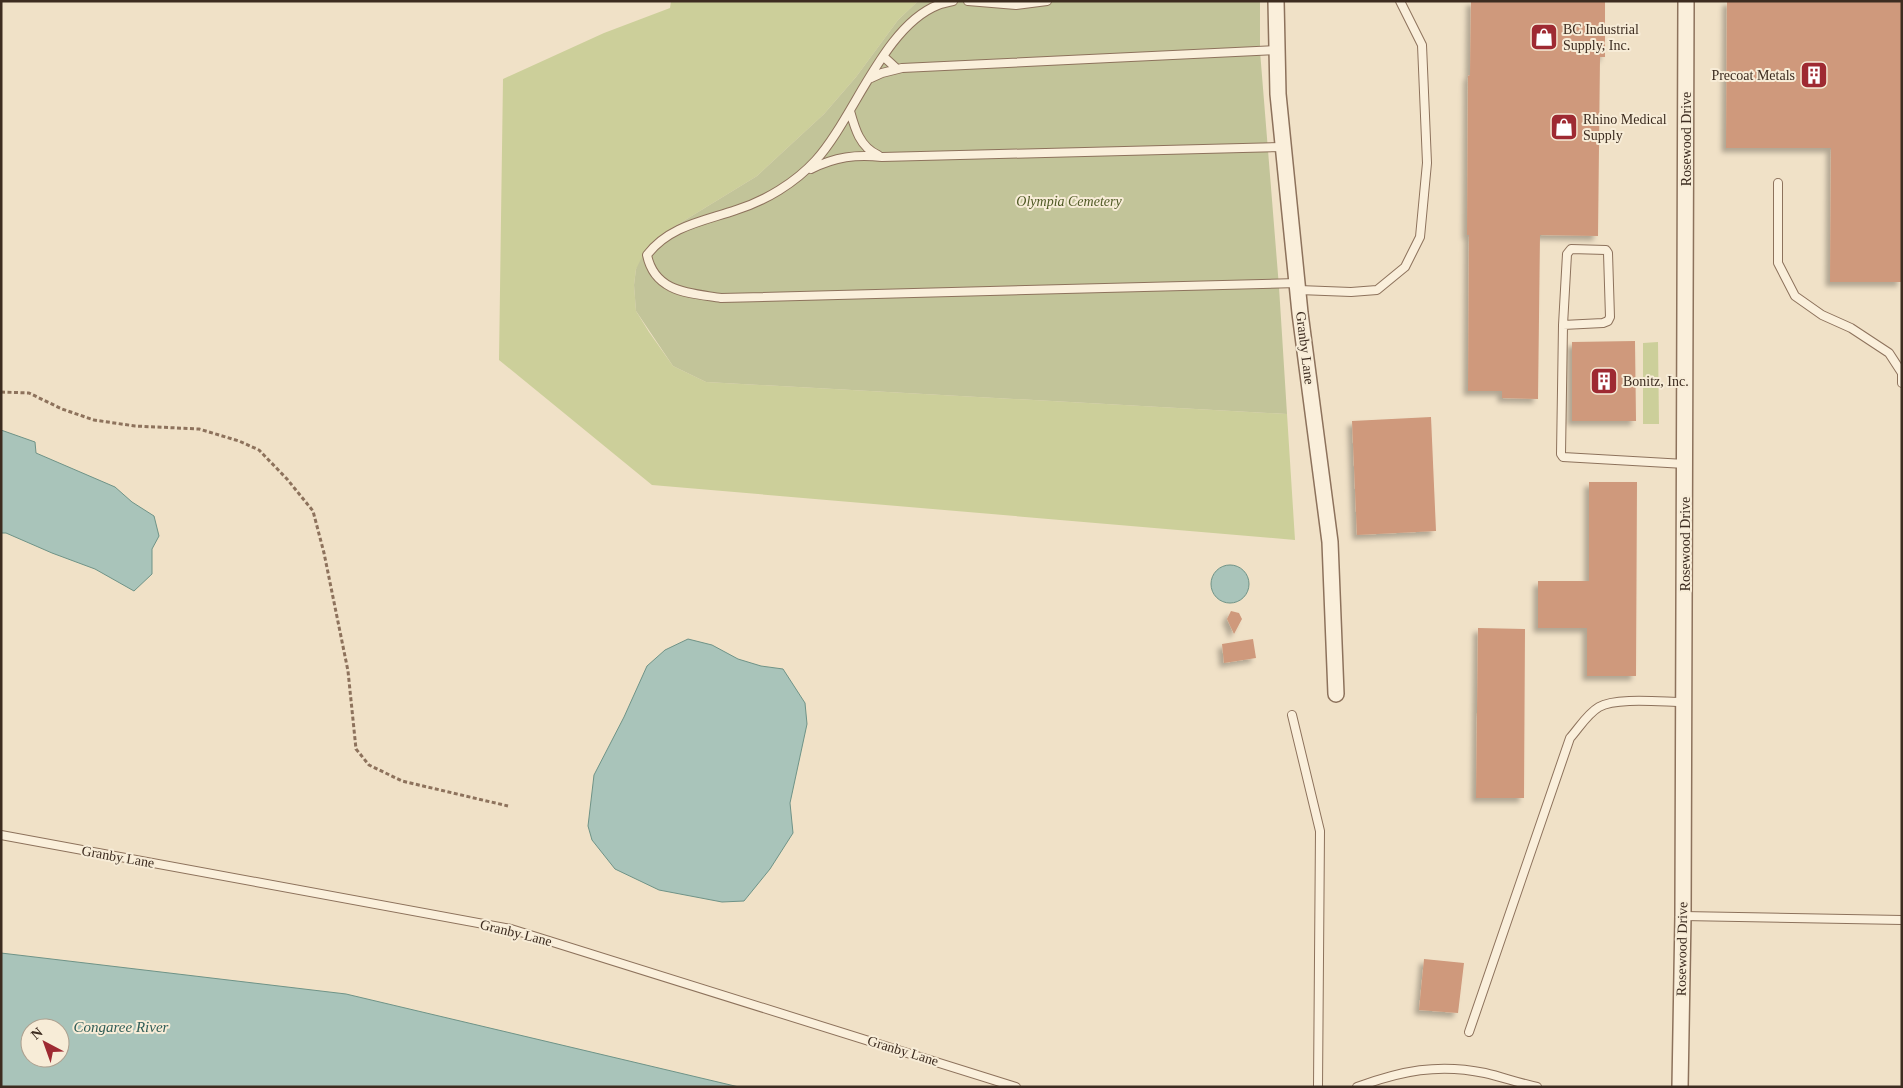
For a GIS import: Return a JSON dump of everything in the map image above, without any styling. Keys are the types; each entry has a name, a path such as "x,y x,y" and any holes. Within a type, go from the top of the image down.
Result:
{"street":[{"name":"Granby Lane","path":"1276,1 1278,94 1300,313 1330,542 1336,694"},
{"name":"Rosewood Drive","path":"1680,1087 1683,916 1686,1"}],"lane":[{"path":"953,1 938,5 906,27 816,160 802,173 766,198 738,210 697,222 672,232 655,246 647,255 649,265 659,278 675,290 722,298 1298,287 1351,292 1377,290 1405,267 1420,237 1427,163 1422,45 1400,1"},
{"path":"968,1 1016,5 1047,1"},
{"path":"871,78 897,69 1277,50"},
{"path":"884,57 897,69"},
{"path":"850,110 854,127 861,140 870,151 882,156"},
{"path":"802,173 824,162 843,156 861,155 1284,147"},
{"path":"1778,183 1778,263 1795,296 1822,315 1851,328 1889,353 1902,373 1902,383"},
{"path":"1563,325 1603,323 1608,321 1610,317 1608,253 1606,250 1571,249 1568,251 1563,325 1561,454 1563,457 1685,464"},
{"path":"1469,1032 1570,738 1586,718 1598,708 1611,702 1684,702"},
{"path":"1292,715 1320,831 1318,1087"},
{"name":"Granby Lane","path":"1,835 511,929 1016,1087"},
{"path":"1683,916 1902,920"},
{"path":"1357,1087 1388,1076 1419,1069 1449,1068 1484,1073 1537,1087"}],"path":[{"path":"1,392 29,393 62,409 94,420 135,426 199,429 239,441 258,450 287,479 313,511 324,552 348,672 356,749 369,765 402,781 508,806"}],"green space":[{"path":"671,1 918,1 898,20 856,77 824,114 757,176 672,228 636,269 634,285 636,311 673,366 706,382 1287,414 1295,540 652,485 499,360 503,79 604,33 670,8"},
{"name":"Olympia Cemetery","path":"918,1 1260,1 1260,51 1287,414 706,382 673,366 636,311 634,285 636,269 645,251 672,228 757,176 824,114 856,77 898,20"},
{"path":"1658,342 1659,424 1643,424 1643,343"}],"water":[{"path":"1,430 35,442 36,453 115,487 132,502 154,516 159,536 152,549 152,574 134,591 95,569 6,533 1,533"},
{"path":"1230,565 1243,571 1249,584 1243,597 1230,603 1217,597 1211,584 1217,571"},
{"path":"688,639 712,645 738,659 761,666 783,669 805,703 807,724 790,803 793,833 770,869 744,901 722,902 659,890 615,869 592,840 588,826 594,775 624,717 647,666 665,650"},
{"name":"Congaree River","path":"1,953 346,994 739,1087 1,1087"}],"building":[{"path":"1471,1 1605,1 1605,57 1600,57 1598,236 1540,235 1538,399 1502,398 1502,391 1468,391 1468,76 1470,75"},
{"name":"Precoat Metals","path":"1727,1 1902,1 1902,282 1830,282 1831,148 1726,148"},
{"name":"Bonitz, Inc.","path":"1635,341 1636,421 1572,421 1572,342"},
{"path":"1431,417 1436,531 1357,535 1352,421"},
{"path":"1589,482 1637,482 1636,676 1587,676 1587,628 1538,628 1538,581 1589,581"},
{"path":"1231,611 1239,613 1242,619 1234,634 1227,619"},
{"path":"1478,628 1525,629 1524,798 1476,798"},
{"path":"1253,639 1256,658 1224,663 1222,644"},
{"path":"1424,959 1464,963 1458,1013 1419,1010"}],"place":[{"name":"BC Industrial Supply, Inc.","path":"1544,37"},
{"name":"Precoat Metals","path":"1814,75"},
{"name":"Rhino Medical Supply","path":"1564,127"},
{"name":"Bonitz, Inc.","path":"1604,381"}]}
